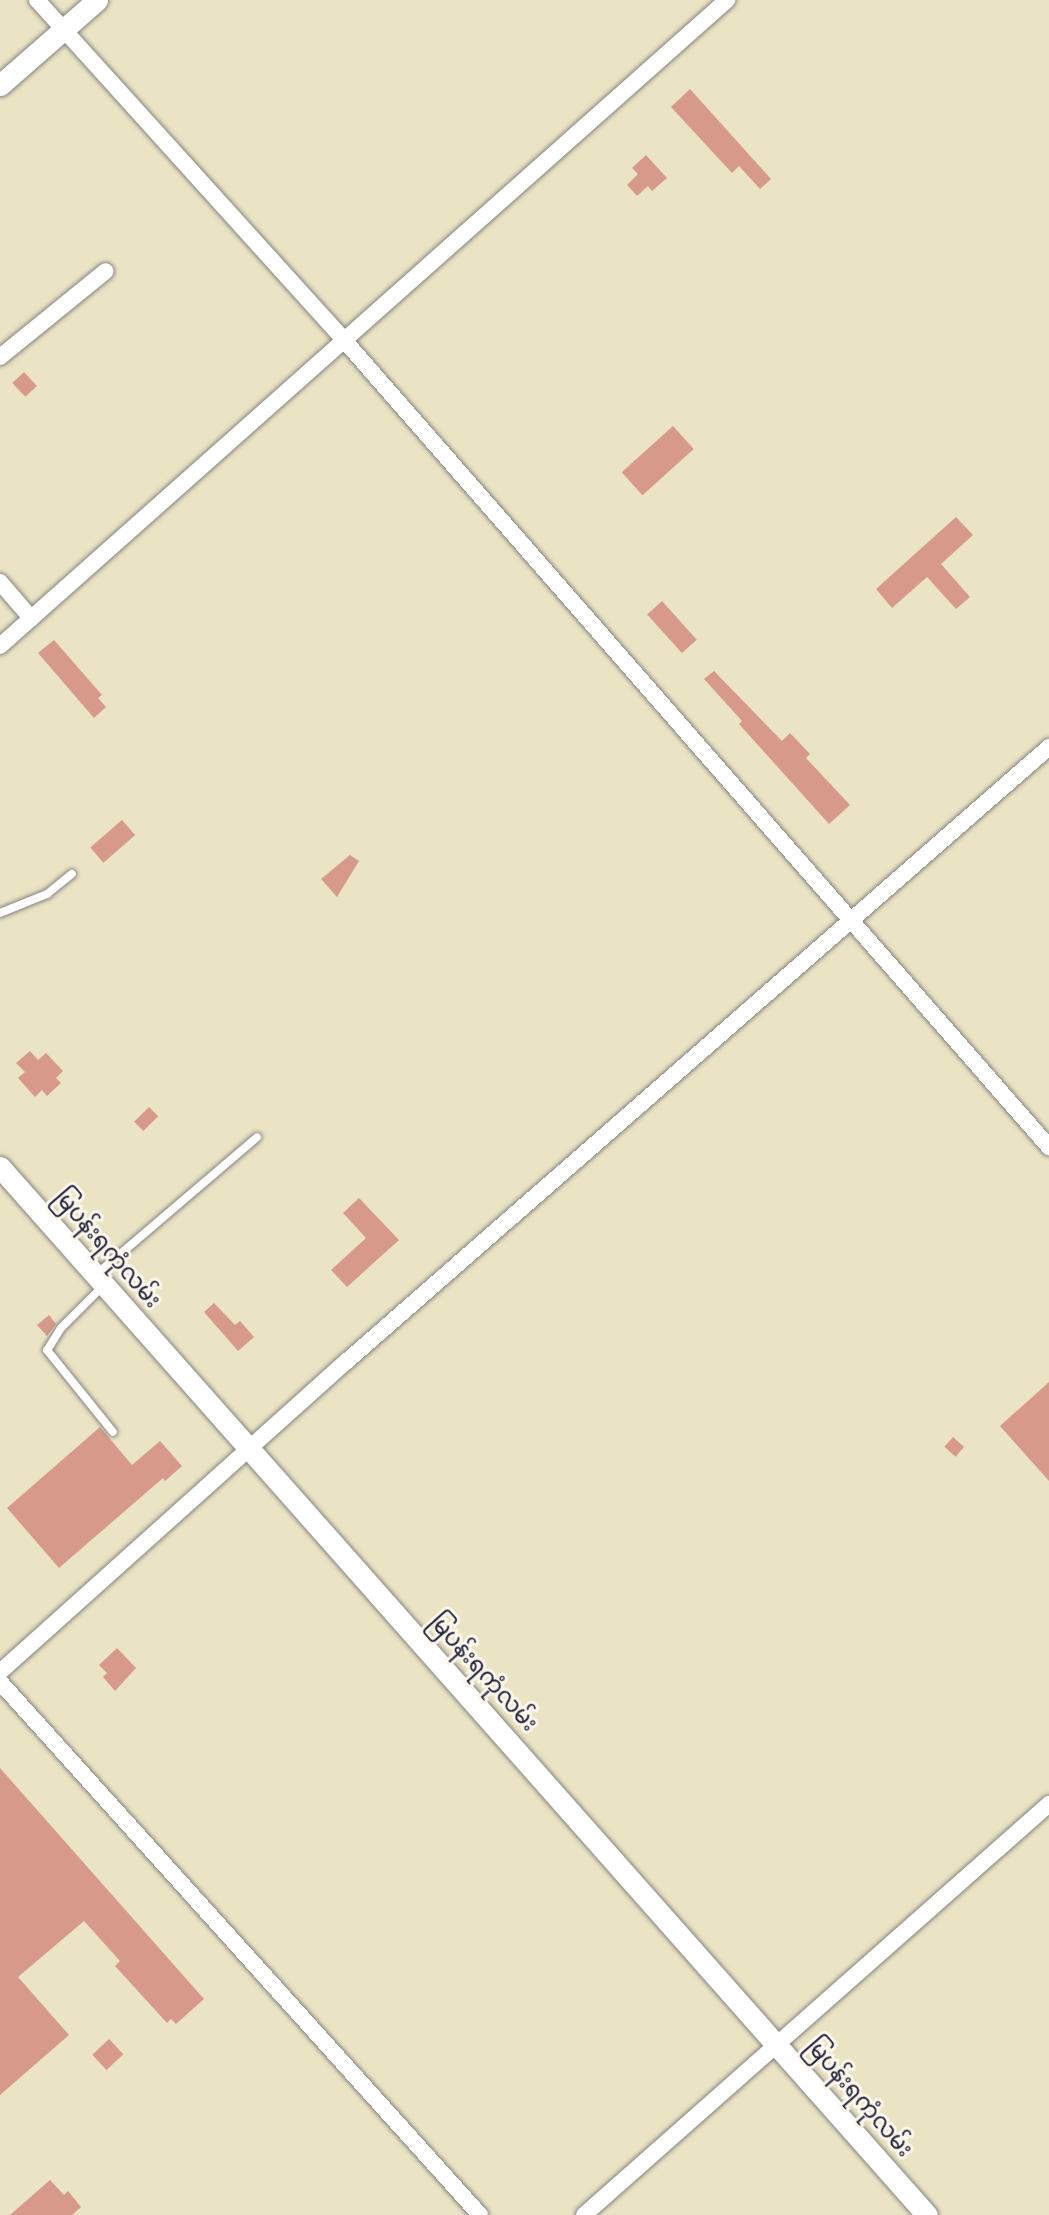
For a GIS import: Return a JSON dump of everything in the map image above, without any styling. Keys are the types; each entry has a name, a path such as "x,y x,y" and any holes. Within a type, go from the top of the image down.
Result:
{"street":[{"path":"37,0 344,340 1049,1147"},
{"path":"0,85 97,0"},
{"path":"0,646 727,0"},
{"path":"0,357 106,271"},
{"path":"0,582 31,618"},
{"path":"0,1672 249,1449 1049,747"},
{"name":"မြပန်းရကုံလမ်း","path":"0,1167 927,2215"},
{"path":"0,1682 480,2215"},
{"path":"584,2215 1049,1804"}],"lane":[{"path":"0,913 47,894 72,874"},
{"path":"113,1432 47,1350 61,1328 100,1280 257,1137"}],"building":[{"path":"690,89 771,179 760,189 739,166 732,173 671,107"},
{"path":"646,155 667,178 652,191 648,186 637,196 627,185 638,174 632,168"},
{"path":"24,372 37,386 25,397 12,383"},
{"path":"673,426 694,449 642,495 622,472"},
{"path":"956,517 973,535 941,564 970,597 956,609 927,577 892,608 876,589"},
{"path":"662,601 697,640 682,653 647,614"},
{"path":"54,640 102,695 98,698 106,707 94,718 38,653"},
{"path":"714,671 782,741 790,733 810,754 806,758 850,805 829,824 739,724 742,721 704,679"},
{"path":"122,820 135,835 103,863 90,848"},
{"path":"350,855 359,861 337,897 321,879"},
{"path":"30,1051 38,1060 46,1053 63,1071 56,1078 61,1083 47,1096 42,1090 35,1097 18,1078 25,1072 16,1063"},
{"path":"149,1107 158,1116 143,1131 134,1122"},
{"path":"359,1198 399,1240 347,1287 331,1270 366,1238 343,1213"},
{"path":"214,1303 235,1325 240,1321 254,1337 238,1351 204,1312"},
{"path":"49,1315 56,1324 47,1336 37,1325"},
{"path":"1049,1382 1049,1481 1000,1426"},
{"path":"100,1427 132,1465 160,1441 182,1466 165,1481 163,1478 59,1568 7,1508"},
{"path":"953,1437 964,1447 955,1457 944,1447"},
{"path":"117,1648 136,1668 115,1691 103,1677 107,1673 99,1665"},
{"path":"0,1768 204,1999 176,2024 171,2019 167,2023 115,1966 120,1961 84,1921 18,1977 69,2035 0,2095"},
{"path":"109,2039 123,2054 107,2070 92,2055"},
{"path":"50,2180 64,2195 68,2191 81,2207 72,2215 10,2215"}]}
